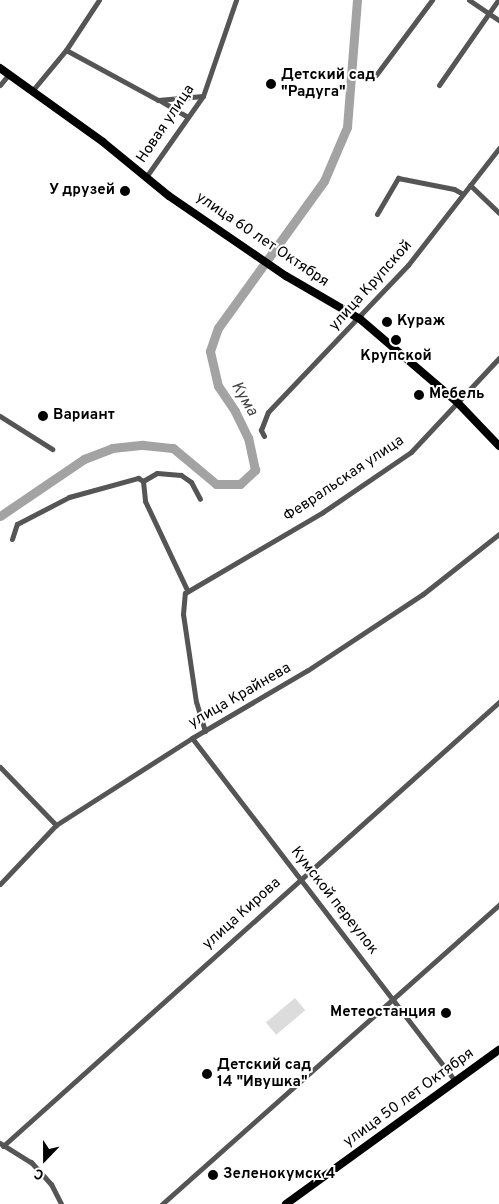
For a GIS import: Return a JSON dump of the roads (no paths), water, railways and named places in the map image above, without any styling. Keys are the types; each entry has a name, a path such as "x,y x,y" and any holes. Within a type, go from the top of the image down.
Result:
{"main road":[{"name":"улица 60 лет Октября","path":"0,68 254,255 360,319 457,402 499,446"},
{"name":"улица 50 лет Октября","path":"286,1204 499,1050"}],"street":[{"path":"32,91 66,50 99,0"},
{"name":"Новая улица","path":"146,177 203,96 236,0"},
{"path":"376,75 432,0"},
{"path":"469,0 499,20"},
{"path":"439,85 498,0"},
{"path":"66,50 188,117"},
{"path":"0,85 9,74"},
{"path":"158,100 203,96"},
{"name":"улица Крупской","path":"264,436 261,430 268,412 360,319 408,265 499,148"},
{"path":"377,214 398,178 454,189 463,194"},
{"path":"470,185 499,213"},
{"name":"Февральская улица","path":"204,731 196,702 183,596 187,590 323,512 410,452 499,358"},
{"path":"0,416 52,449"},
{"path":"143,481 157,473 181,475 191,482 200,499"},
{"path":"12,539 17,524 69,497 138,478 143,481"},
{"path":"143,481 145,501 174,557 187,590"},
{"name":"улица Крайнева","path":"0,884 56,825 192,738 308,670 423,594 499,534"},
{"name":"улица Кирова","path":"2,1145 499,702"},
{"name":"Кумской переулок","path":"192,738 455,1081"},
{"path":"0,767 56,825"},
{"path":"162,1204 499,905"},
{"path":"2,1145 31,1162 51,1184 61,1204"}],"waterway":[{"name":"Кума","path":"0,516 84,459 112,448 143,445 173,448 216,484 240,484 255,470 248,438 235,411 218,386 210,351 218,328 324,181 347,127 357,0"}],"place":[{"name":"Детский сад \"Радуга\"","path":"271,84"},
{"name":"У друзей","path":"125,191"},
{"name":"Кураж","path":"387,322"},
{"name":"Крупской","path":"396,340"},
{"name":"Мебель","path":"419,395"},
{"name":"Вариант","path":"43,416"},
{"name":"Метеостанция","path":"446,1013"},
{"name":"Детский сад 14 \"Ивушка\"","path":"207,1074"},
{"name":"Зеленокумск 4","path":"213,1175"}]}
